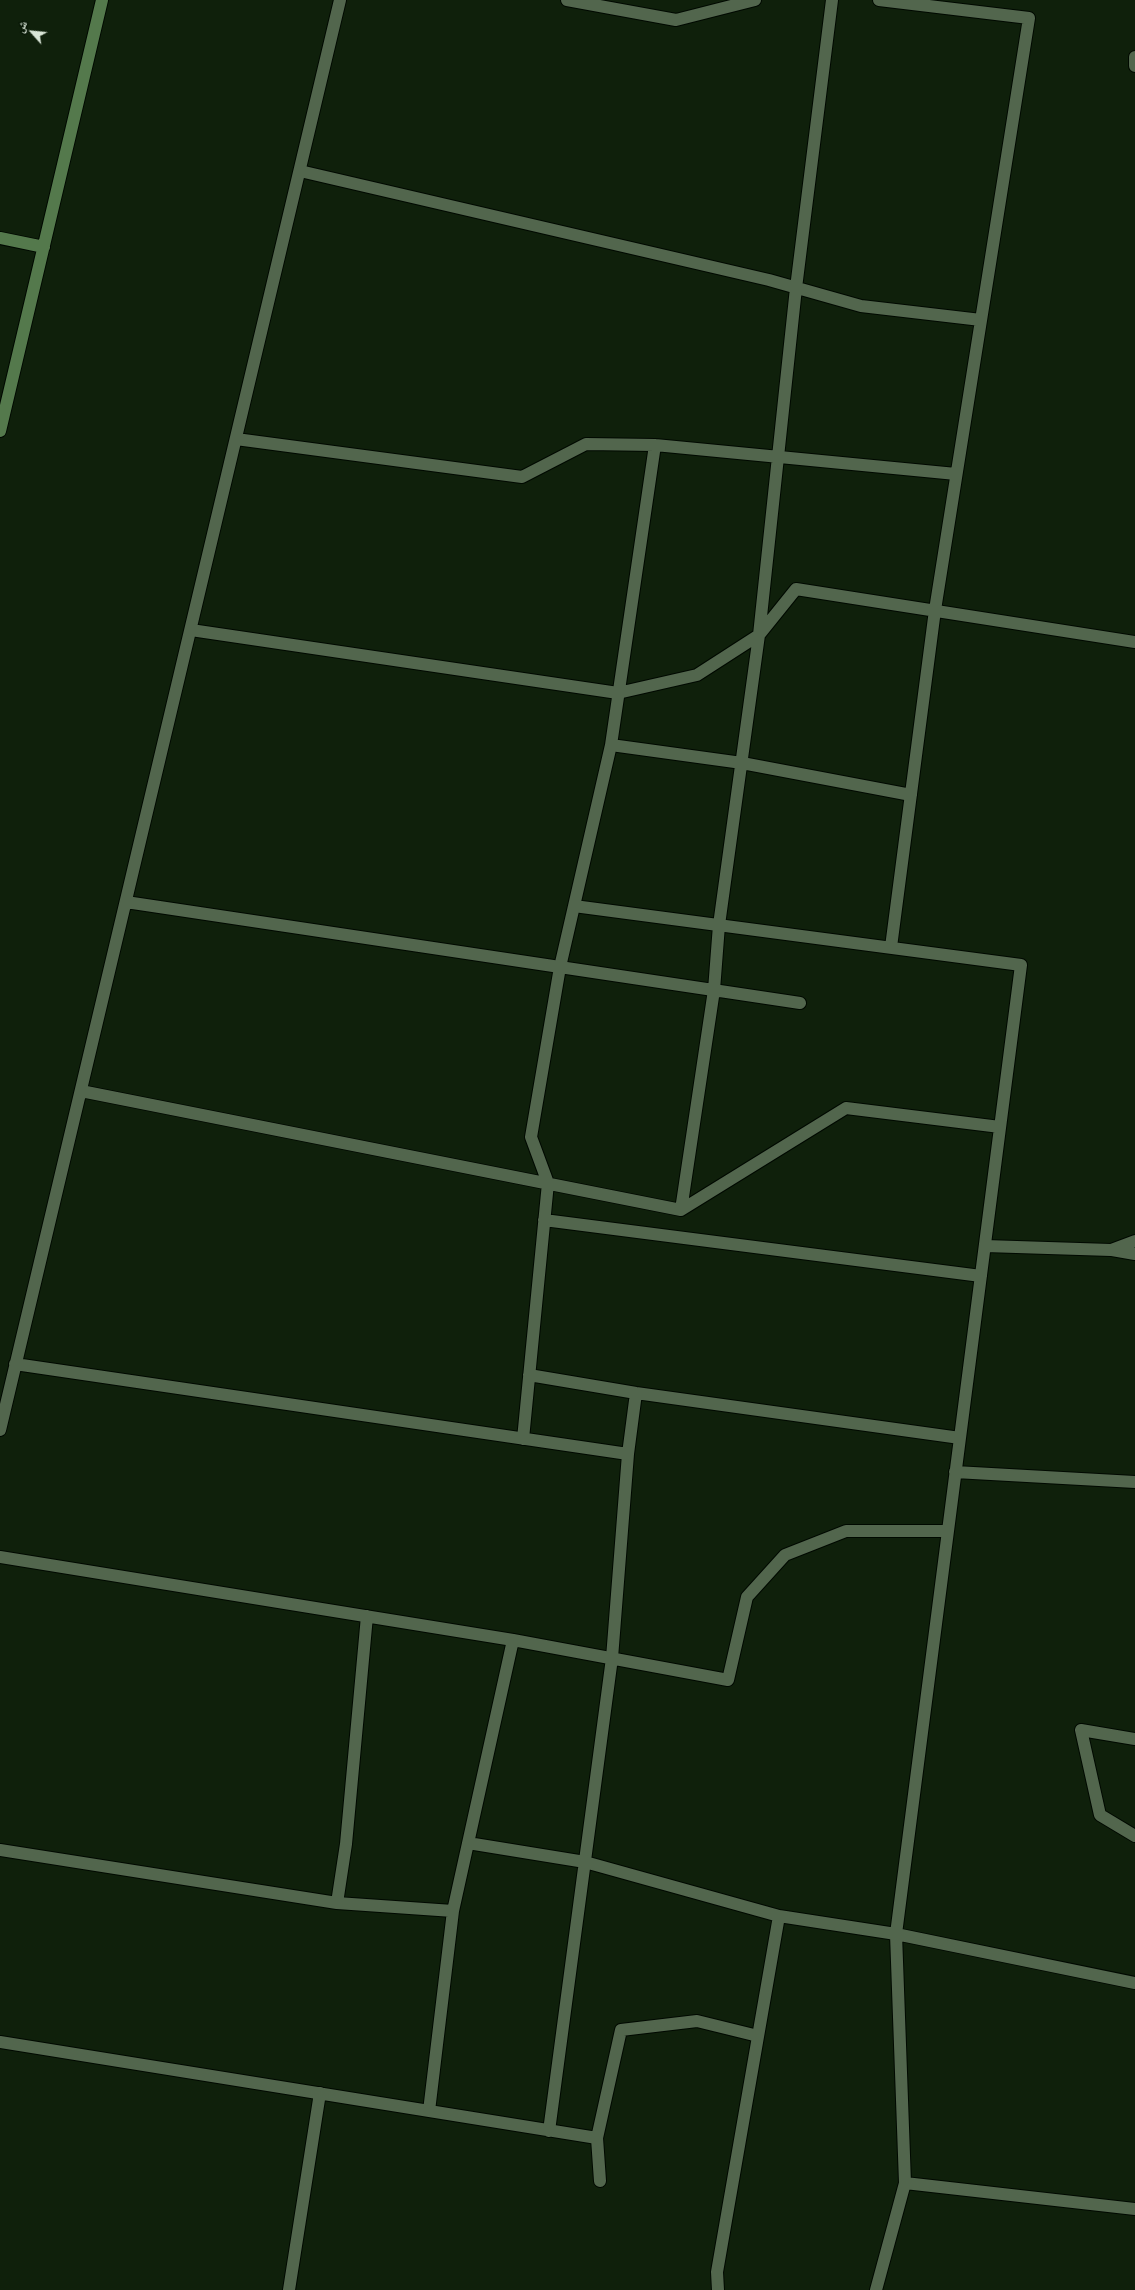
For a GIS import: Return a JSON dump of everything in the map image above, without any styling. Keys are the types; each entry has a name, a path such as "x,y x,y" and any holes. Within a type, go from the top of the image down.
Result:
{"main road":[{"path":"0,431 102,0"},
{"path":"0,238 44,247"}],"street":[{"path":"0,1430 340,0"},
{"path":"567,0 676,20 755,0"},
{"path":"681,1210 714,990 720,925 759,635 796,288 832,0"},
{"path":"879,0 1029,18 935,610 891,947"},
{"path":"1135,56 1135,66"},
{"path":"300,171 796,288 861,306 981,320"},
{"path":"236,439 522,477 586,444 655,445 956,474"},
{"path":"523,1439 548,1183 531,1136 560,967 611,745 655,445"},
{"path":"190,630 618,693 697,675 759,635 796,589 1135,642"},
{"path":"611,745 742,763 911,796"},
{"path":"126,902 800,1003"},
{"path":"574,906 1021,964 896,1934 906,2182 876,2290"},
{"path":"81,1091 681,1210 846,1108 1000,1127"},
{"path":"544,1220 981,1276"},
{"path":"1111,1250 1135,1241"},
{"path":"985,1246 1111,1250 1135,1254"},
{"path":"16,1364 628,1454"},
{"path":"529,1375 636,1393 960,1438"},
{"path":"549,2131 612,1658 628,1454 636,1393"},
{"path":"955,1472 1135,1482"},
{"path":"0,1557 513,1640 728,1680 747,1597 785,1555 846,1531 948,1531"},
{"path":"337,1903 346,1844 367,1616"},
{"path":"429,2111 453,1911 513,1640"},
{"path":"1135,1739 1082,1730 1100,1815 1135,1836"},
{"path":"468,1843 585,1862 779,1916 896,1934 1135,1983"},
{"path":"0,1850 337,1903 453,1911"},
{"path":"718,2290 717,2272 779,1916"},
{"path":"600,2181 597,2138 621,2030 698,2022 758,2036"},
{"path":"0,2042 597,2138"},
{"path":"289,2290 320,2093"},
{"path":"906,2182 1135,2209"}]}
